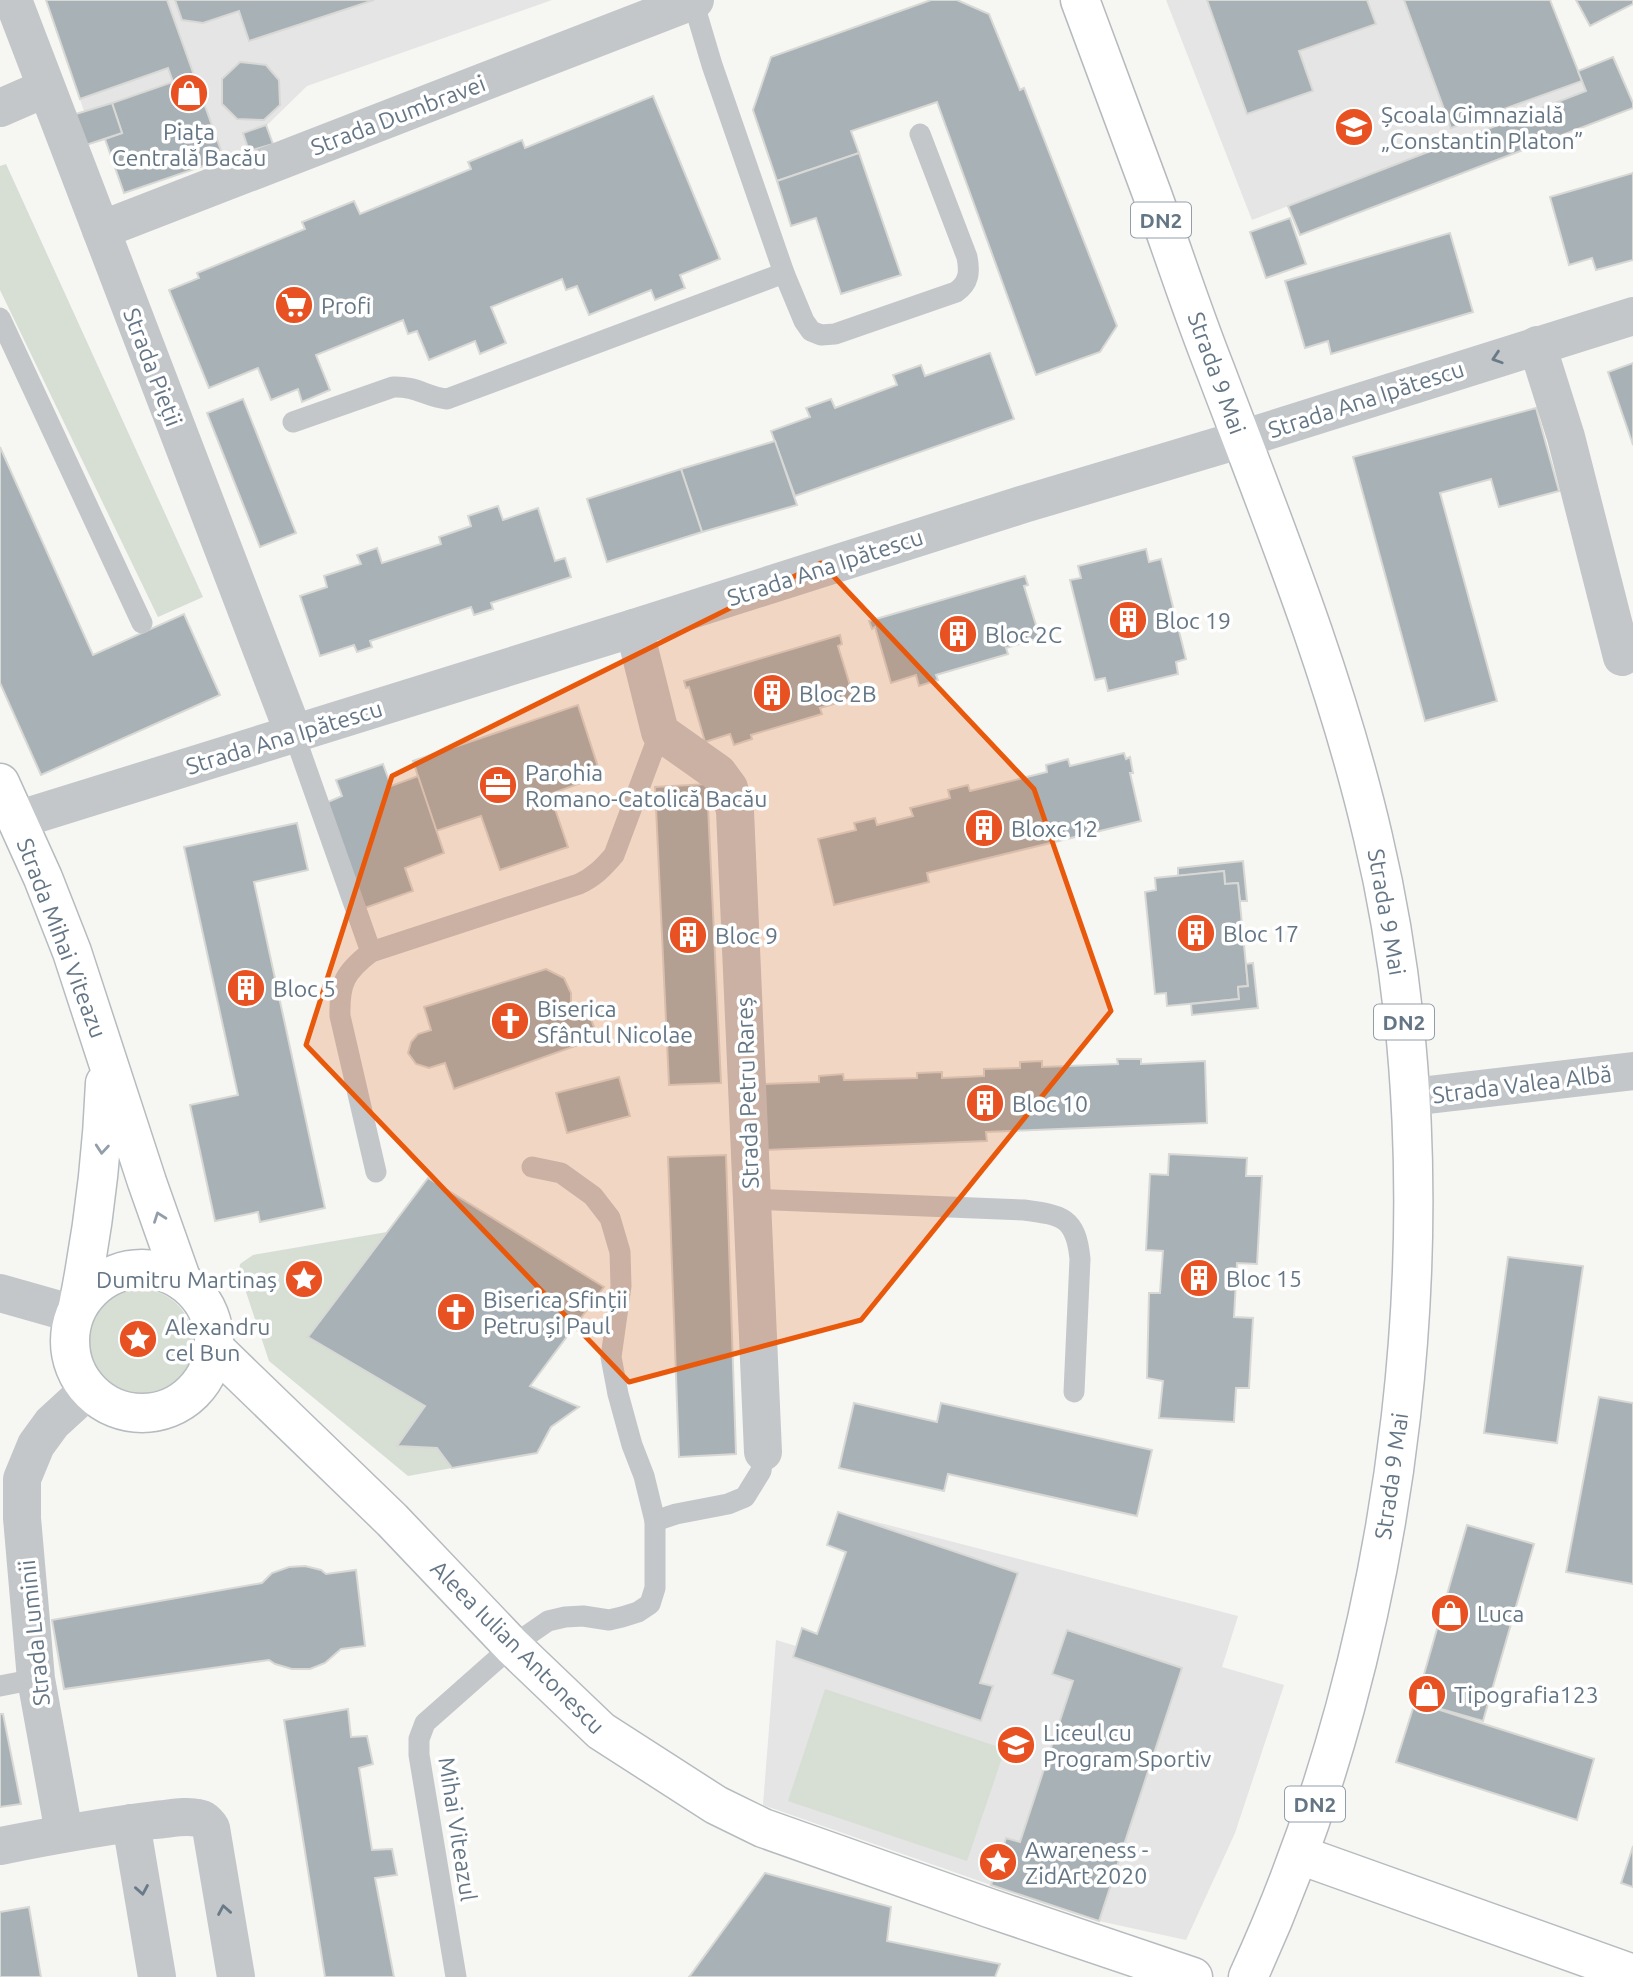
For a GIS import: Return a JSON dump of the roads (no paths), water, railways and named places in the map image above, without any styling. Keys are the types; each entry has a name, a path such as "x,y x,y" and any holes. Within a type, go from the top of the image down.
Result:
{"street":[{"name":"Strada Pieții","path":"13,0 294,734"},
{"name":"Strada Dumbravei","path":"101,230 694,0"},
{"name":"Strada 9 Mai","path":"1080,0 1242,439 1338,709 1374,839 1393,940 1411,1097 1413,1188 1405,1374 1395,1461 1380,1552 1366,1624 1340,1726 1300,1854 1248,1977"},
{"path":"0,108 46,88"},
{"name":"Strada Ana Ipătescu","path":"17,820 1633,316"},
{"path":"1537,345 1566,438 1622,657"},
{"path":"634,628 660,732"},
{"name":"Strada Petru Rareș","path":"660,732 718,773 729,788 735,811 763,1452"},
{"name":"Strada Mihai Viteazu","path":"0,783 43,878 72,952 182,1281"},
{"name":"Strada Mihai Viteazu","path":"76,1310 92,1236 100,1167 106,1056"},
{"name":"Strada Valea Albă","path":"1411,1097 1633,1071"},
{"path":"137,1269 160,1271 182,1281 197,1293 213,1328 214,1348 208,1371 195,1390 176,1405 165,1409 130,1412 107,1405 89,1390 76,1371 70,1349 71,1327 76,1310 93,1287 113,1274 137,1269"},
{"path":"0,1293 76,1310"},
{"name":"Aleea Iulian Antonescu","path":"214,1348 392,1520 512,1646 601,1731 716,1805 763,1828 1193,1977"},
{"name":"Strada Luminii","path":"64,1833 18,1682 22,1479 36,1445 52,1423 89,1390"},
{"path":"0,1846 131,1823 203,1819 211,1828 236,1977"},
{"path":"131,1823 157,1977"},
{"path":"1300,1854 1632,1975"}],"lane":[{"path":"694,0 712,65 785,274 804,321 811,331 821,335 847,330 956,292 962,288 969,276 967,257 920,134"},
{"path":"293,422 393,387 407,386 421,390 431,397 447,398 785,274"},
{"path":"0,318 142,623"},
{"path":"376,1172 340,1016 339,998 344,978 371,952 592,878 614,855 660,732"},
{"path":"294,734 371,952"},
{"path":"512,1646 548,1621 565,1616 609,1620 638,1612 650,1604 656,1588 655,1521 618,1394 611,1357 621,1286 620,1252 610,1218 593,1196 561,1173 532,1167"},
{"path":"752,1199 1024,1210 1052,1214 1071,1225 1078,1238 1080,1259 1074,1392"},
{"name":"Strada Petru Rareș","path":"655,1521 728,1504 745,1497 761,1471 763,1452"},
{"name":"Mihai Viteazul","path":"456,1977 419,1755 419,1739 425,1723 512,1646"}],"place":[{"name":"Piața Centrală Bacău","path":"189,93"},
{"name":"Școala Gimnazială „Constantin Platon”","path":"1354,127"},
{"name":"Profi","path":"294,305"},
{"name":"Bloc 19","path":"1128,620"},
{"name":"Bloc 2C","path":"958,634"},
{"name":"Bloc 2B","path":"772,693"},
{"name":"Parohia Romano-Catolică Bacău","path":"498,785"},
{"name":"Bloxc 12","path":"984,828"},
{"name":"Bloc 17","path":"1196,933"},
{"name":"Bloc 9","path":"688,935"},
{"name":"Bloc 5","path":"246,988"},
{"name":"Biserica Sfântul Nicolae","path":"510,1021"},
{"name":"Bloc 10","path":"985,1103"},
{"name":"Bloc 15","path":"1199,1278"},
{"name":"Dumitru Martinaș","path":"304,1279"},
{"name":"Biserica Sfinții Petru și Paul","path":"456,1312"},
{"name":"Alexandru cel Bun","path":"138,1339"},
{"name":"Luca","path":"1450,1613"},
{"name":"Tipografia123","path":"1427,1694"},
{"name":"Liceul cu Program Sportiv","path":"1016,1745"},
{"name":"Awareness - ZidArt 2020","path":"998,1862"}]}
